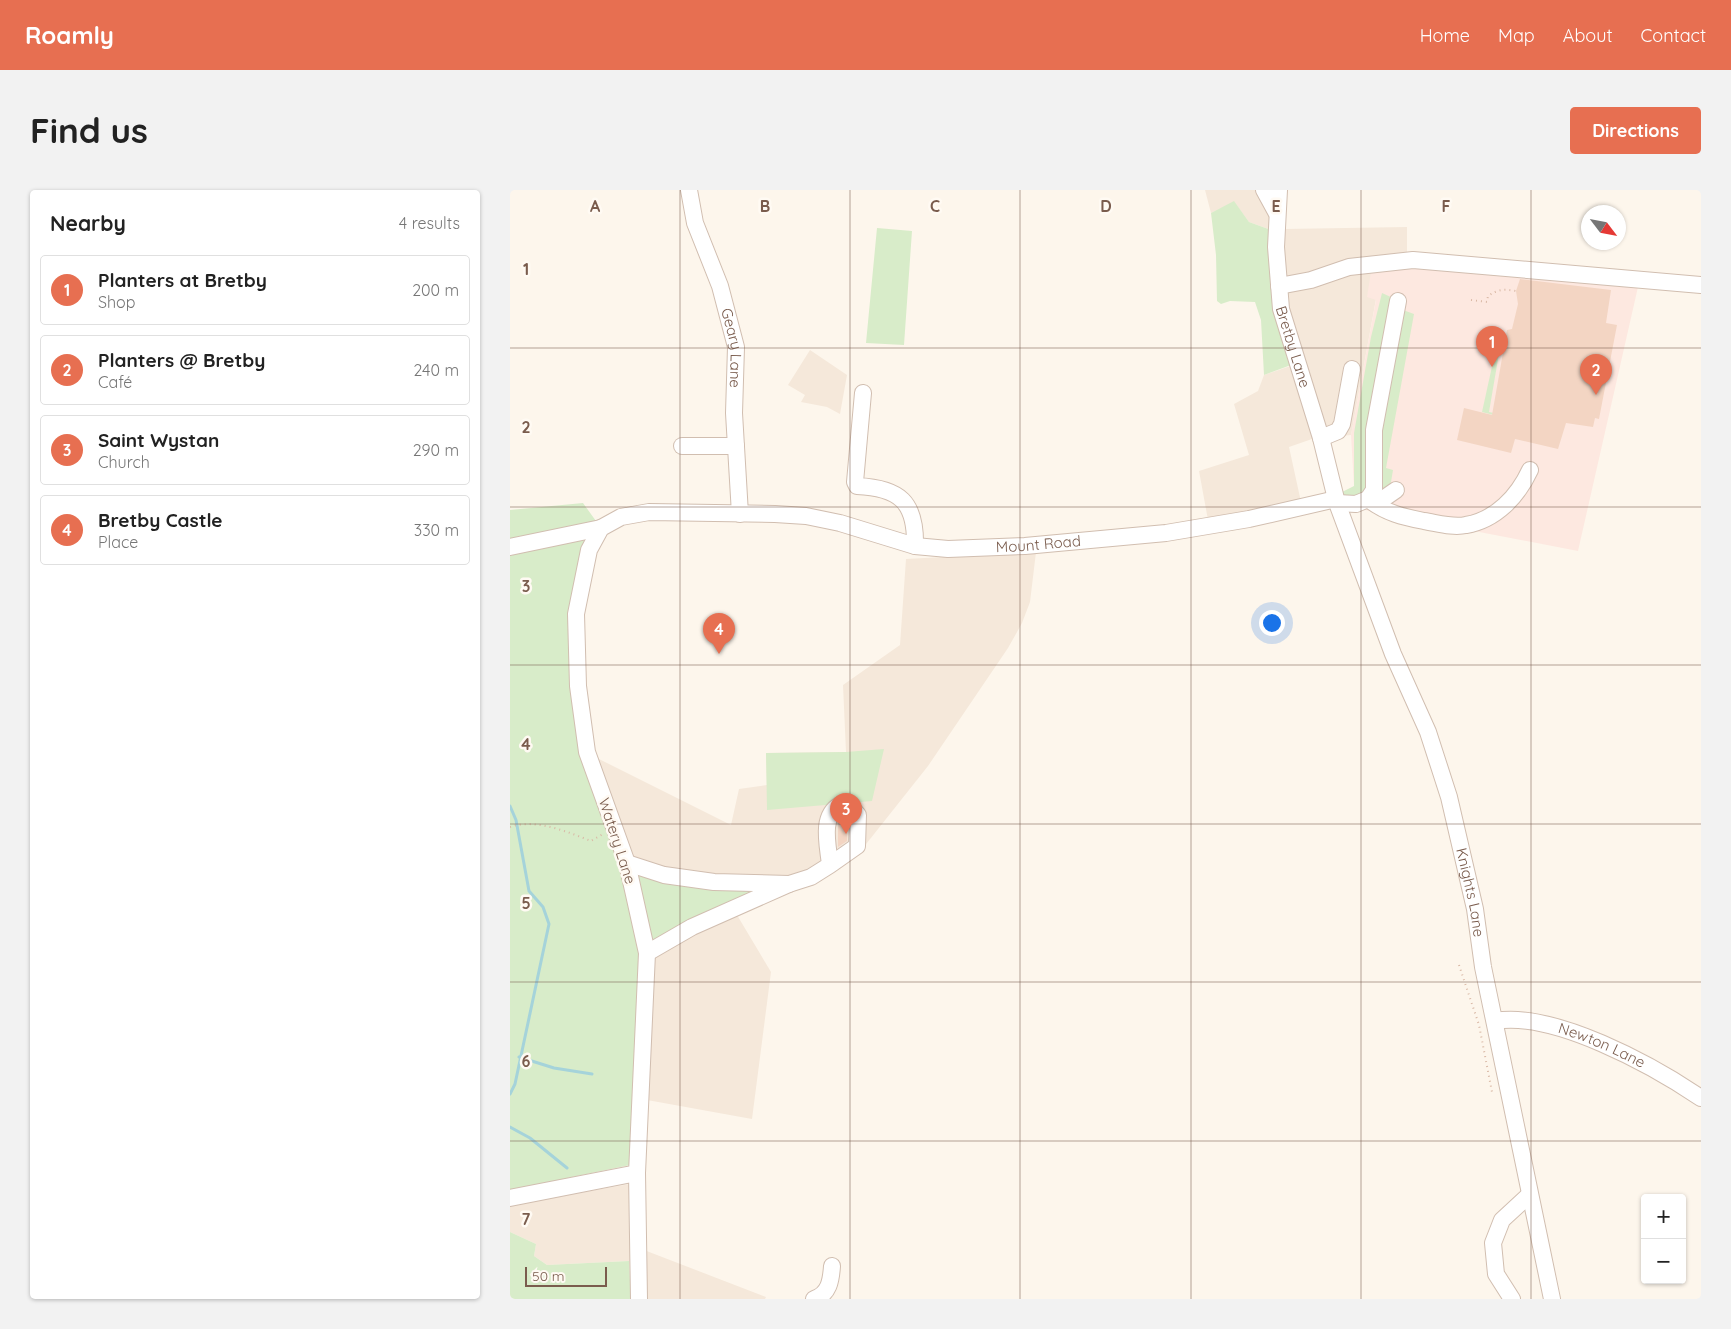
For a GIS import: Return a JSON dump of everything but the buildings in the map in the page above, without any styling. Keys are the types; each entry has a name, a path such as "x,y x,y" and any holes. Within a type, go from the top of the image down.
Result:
{"street":[{"name":"Geary Lane","path":"688,190 695,222 720,286 736,346 734,413 740,514"},
{"path":"1264,190 1276,212"},
{"name":"Bretby Lane","path":"1279,190 1276,212 1281,309 1321,438 1336,501"},
{"path":"1279,286 1311,280 1349,267 1413,260 1701,285"},
{"path":"1398,301 1374,430 1374,490 1368,499 1379,507 1402,517 1465,526 1482,521 1514,498 1530,470"},
{"path":"1321,438 1338,430 1342,424 1352,369"},
{"path":"863,393 855,482 857,486 880,488 904,502 912,513 915,525 915,546"},
{"path":"682,446 736,446"},
{"name":"Mount Road","path":"740,514 806,516 840,523 915,546 948,549 1025,546 1156,534 1249,519 1336,501 1356,504 1368,499 1383,499 1396,490"},
{"name":"Knights Lane","path":"1336,501 1394,654 1439,762 1475,909 1483,967 1552,1299"},
{"path":"510,547 601,528 621,517 649,512 740,514"},
{"name":"Watery Lane","path":"601,528 589,550 576,614 578,686 587,752 627,864 647,953 637,1173 639,1299"},
{"path":"627,864 664,875 714,882 789,884"},
{"path":"647,953 692,927 789,884 811,877 830,865"},
{"name":"Newton Lane","path":"1495,1021 1513,1018 1539,1021 1582,1037 1654,1068 1701,1098"},
{"path":"510,1198 637,1173"},
{"path":"1512,1299 1496,1274 1493,1243 1502,1220 1529,1195"},
{"path":"814,1299 821,1297 829,1286 832,1266"}],"path":[{"path":"1471,300 1487,302 1488,296 1494,292 1504,289 1516,291"},
{"path":"510,827 520,823 562,830 591,841 614,827"},
{"path":"1459,965 1478,1026 1492,1092"}],"shaded area":[{"path":"1205,190 1275,190 1271,230 1249,222 1234,202 1211,213"},
{"path":"1407,227 1407,254 1376,299 1351,435 1312,439 1289,447 1301,502 1208,520 1199,471 1249,455 1234,404 1258,391 1264,375 1302,362 1285,296 1284,229"},
{"path":"1395,266 1638,287 1578,551 1360,509 1354,486 1351,435 1376,300 1367,297 1371,272"},
{"path":"810,350 847,375 840,414 827,407 801,402 805,395 788,385"},
{"path":"1036,552 1030,602 1022,623 1008,648 928,766 859,853 734,910 771,972 752,1119 647,1100 597,758 731,825 739,789 767,785 766,753 846,752 843,685 900,645 906,559"},
{"path":"630,1184 631,1245 766,1297 765,1299 631,1299 629,1261 547,1265 534,1256 536,1244 510,1232 510,1205"}],"green space":[{"path":"1234,201 1249,222 1271,230 1270,248 1274,299 1291,365 1264,375 1261,320 1255,302 1230,301 1221,304 1217,301 1216,255 1211,213"},
{"path":"877,228 912,231 904,345 866,343"},
{"path":"1382,293 1393,298 1368,488 1361,495 1347,497 1340,493 1354,486 1354,433 1371,337"},
{"path":"1403,310 1414,314 1386,468 1393,470 1391,482 1382,495 1377,451"},
{"path":"1500,330 1503,330 1489,412 1561,427 1563,433 1482,412"},
{"path":"583,503 601,528 510,547 510,510"},
{"path":"581,534 587,544 573,685 586,772 618,861 642,964 630,1165 510,1190 510,556"},
{"path":"884,749 872,801 767,810 766,753 846,752"},
{"path":"636,869 748,888 750,895 652,946"},
{"path":"510,1232 536,1244 534,1256 547,1265 629,1261 631,1299 510,1299"}],"waterway":[{"path":"510,806 516,820 529,891 543,907 549,924 515,1084 510,1094"},
{"path":"519,1057 554,1068 592,1074"},
{"path":"510,1127 530,1138 567,1168"}],"place":[{"name":"Planters at Bretby","path":"1492,367"},
{"name":"Planters @ Bretby","path":"1596,395"},
{"name":"Bretby Castle","path":"719,654"},
{"name":"Saint Wystan","path":"846,834"}]}
